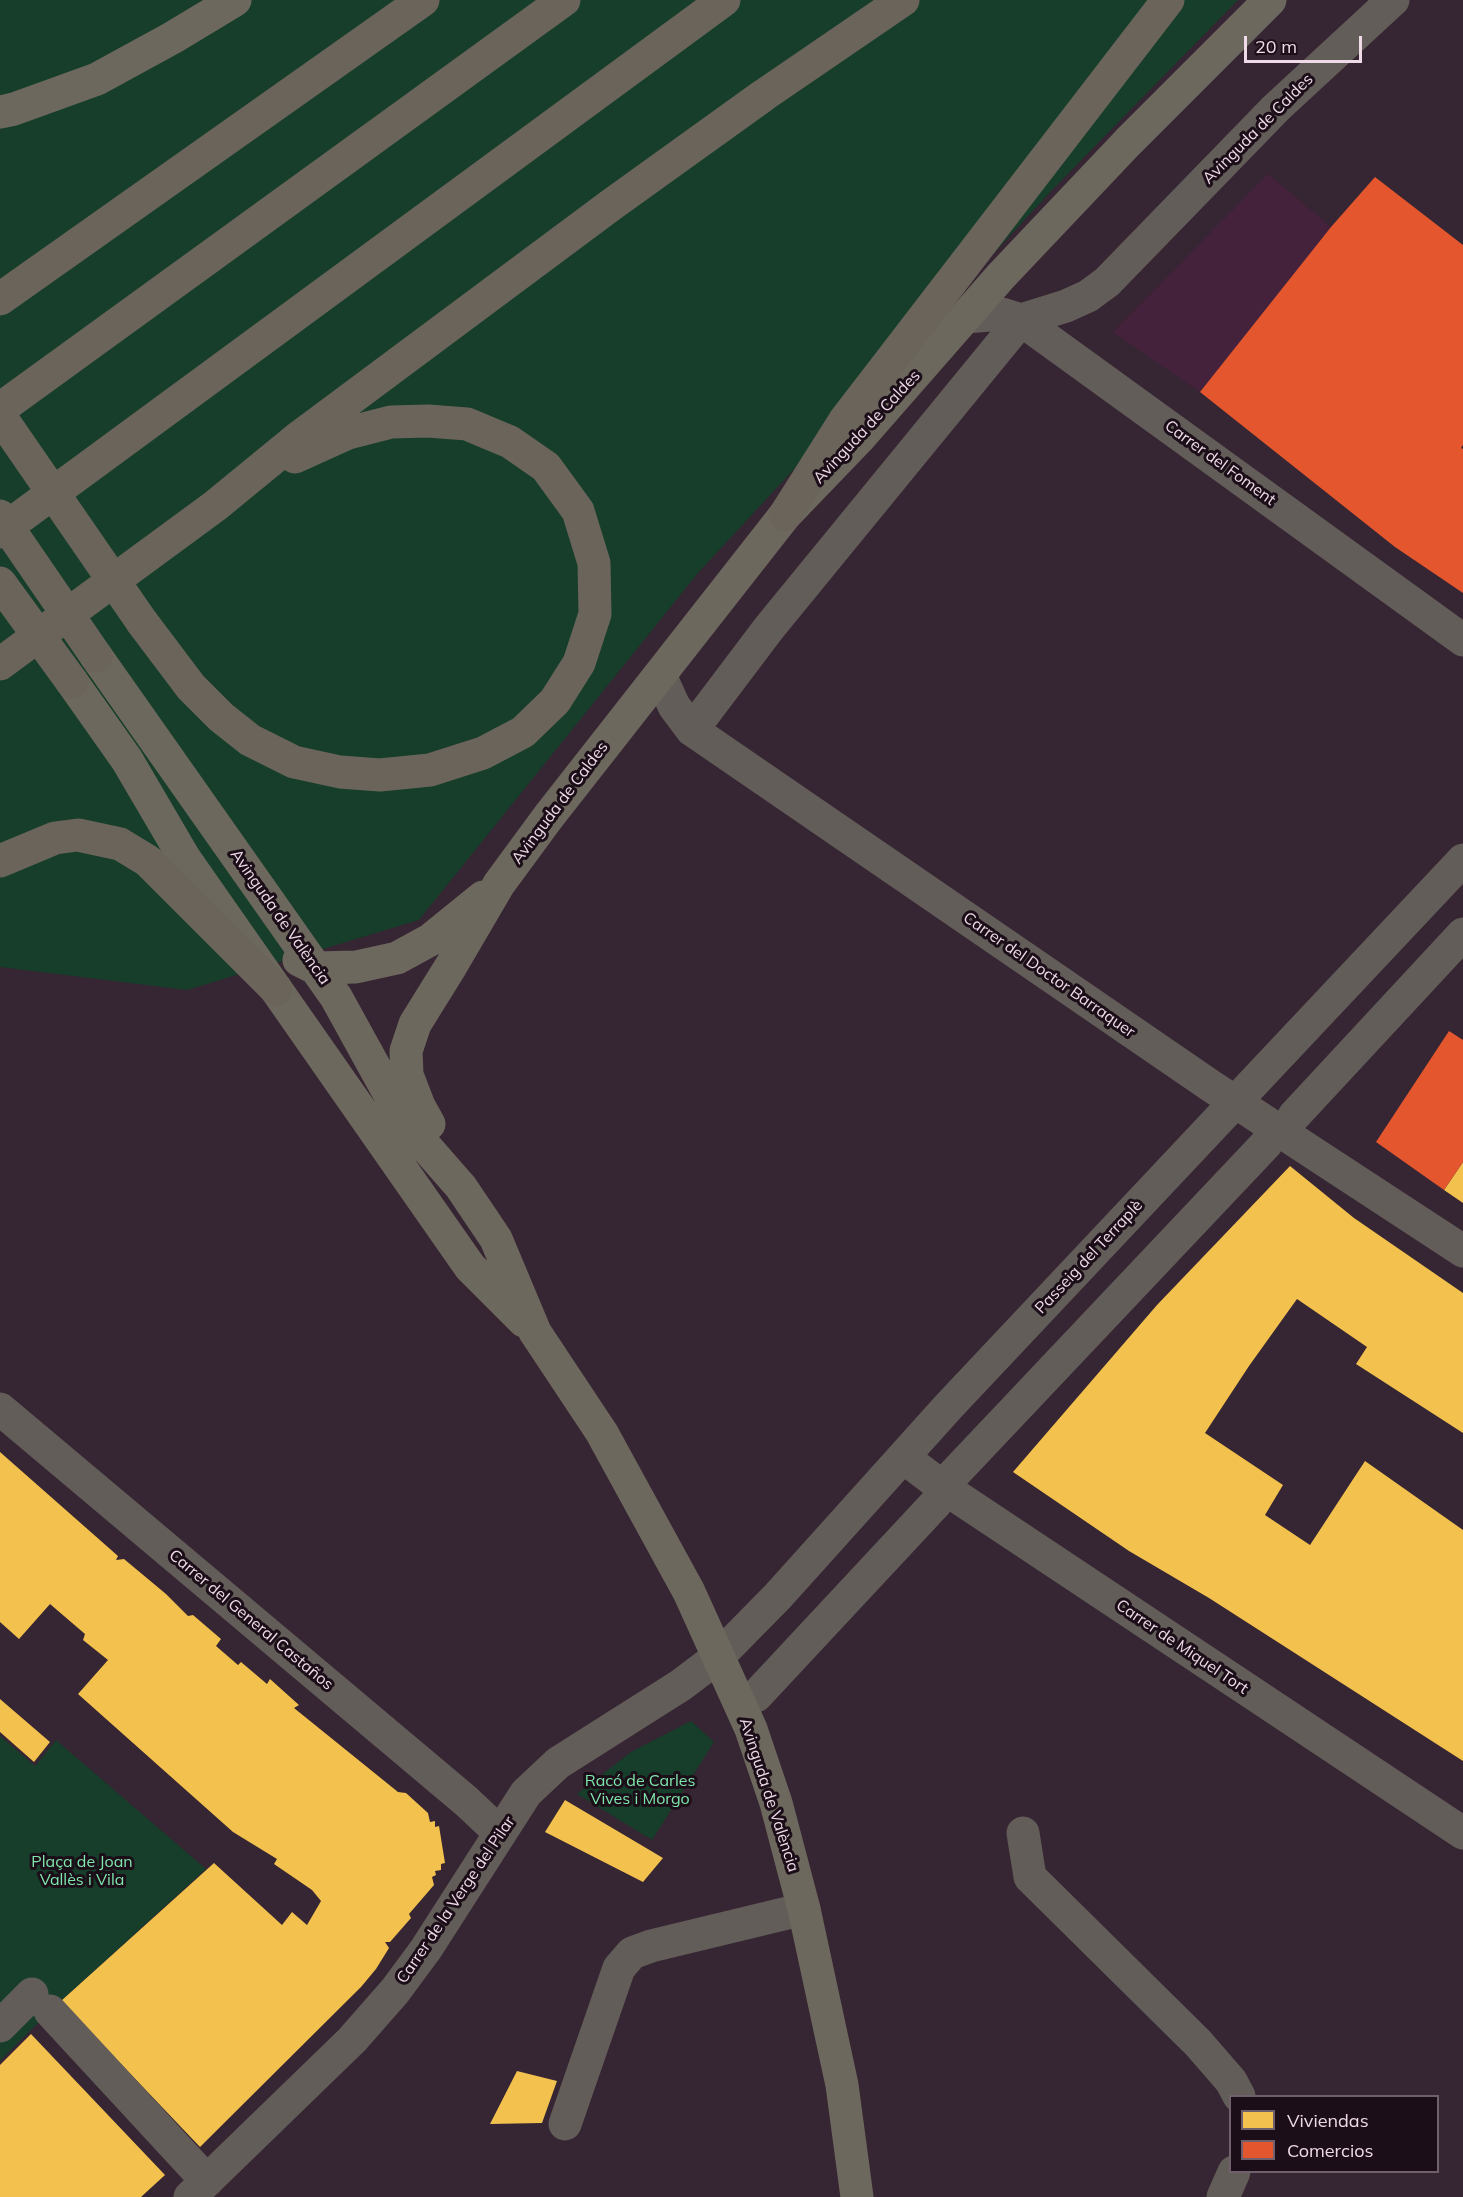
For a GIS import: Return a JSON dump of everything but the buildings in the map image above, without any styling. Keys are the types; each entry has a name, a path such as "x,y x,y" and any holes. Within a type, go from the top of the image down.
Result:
{"highway":[{"path":"0,299 423,0"},
{"path":"0,410 564,0"},
{"path":"0,532 724,0"},
{"path":"0,664 238,488 298,438 611,205 773,88 903,0"},
{"path":"785,514 845,420 1168,0"},
{"path":"0,416 142,622 191,687 221,717 250,740 294,762 340,772 380,775 430,770 483,753 523,732 555,701 579,663 595,614 594,563 578,511 546,466 510,442 467,424 428,421 391,422 348,434 309,450 238,488"},
{"name":"Avinguda de València","path":"0,516 96,657"},
{"name":"Avinguda de València","path":"0,583 72,682"},
{"path":"0,861 55,838 78,835 120,844 148,861 276,989"}],"main road":[{"path":"0,112 97,79 235,0"},
{"name":"Avinguda de Caldes","path":"460,1187 437,1136 419,1106 407,1075 406,1051 415,1024 452,966 499,884 549,816 785,514 861,436 1001,276 1128,142 1270,0"},
{"name":"Avinguda de València","path":"96,657 336,997 401,1115 460,1187 496,1239 535,1332 602,1433 688,1592 751,1729 776,1803 804,1909 842,2085 857,2197"},
{"name":"Avinguda de València","path":"72,682 127,760 185,859 470,1267 535,1332"},
{"path":"127,760 170,801 214,851 279,946 315,968"},
{"name":"Avinguda de Caldes","path":"315,968 356,967 397,958 430,940 499,884"}],"street":[{"name":"Avinguda de Caldes","path":"1021,320 1066,306 1088,296 1107,282 1276,108 1393,0"},
{"name":"Carrer del Foment","path":"966,317 1002,314 1021,320 1463,640"},
{"path":"692,730 769,628 1021,320"},
{"name":"Carrer del Doctor Barraquer","path":"660,675 674,706 692,730 1236,1103 1463,1251"},
{"name":"Passeig del Terraplè","path":"718,1657 778,1596 948,1407 1463,860"},
{"path":"1294,1116 1463,934"},
{"path":"756,1696 944,1489 1266,1144"},
{"name":"Carrer del General Castaños","path":"0,1409 466,1801 500,1833"},
{"name":"Carrer de Miquel Tort","path":"903,1457 944,1488 1463,1833"},
{"name":"Carrer de la Verge del Pilar","path":"198,2189 352,2040 395,1991 426,1949 526,1794 558,1763 681,1685 718,1657"},
{"path":"1023,1833 1030,1876 1198,2043 1231,2081 1238,2095"},
{"path":"565,2124 619,1968 632,1953 651,1946 804,1909"},
{"path":"0,2026 41,2002 198,2189"},
{"path":"1223,2197 1234,2173"}],"shaded area":[{"path":"1268,174 1331,227 1200,392 1113,332"}],"green space":[{"path":"0,0 1238,0 1055,187 698,573 419,920 187,990 0,967"},
{"name":"Racó de Carles Vives i Morgo","path":"691,1721 714,1742 652,1840 577,1794 631,1752"},
{"name":"Plaça de Joan Vallès i Vila","path":"0,1736 35,1766 56,1740 206,1869 50,2011 0,2061"}]}
